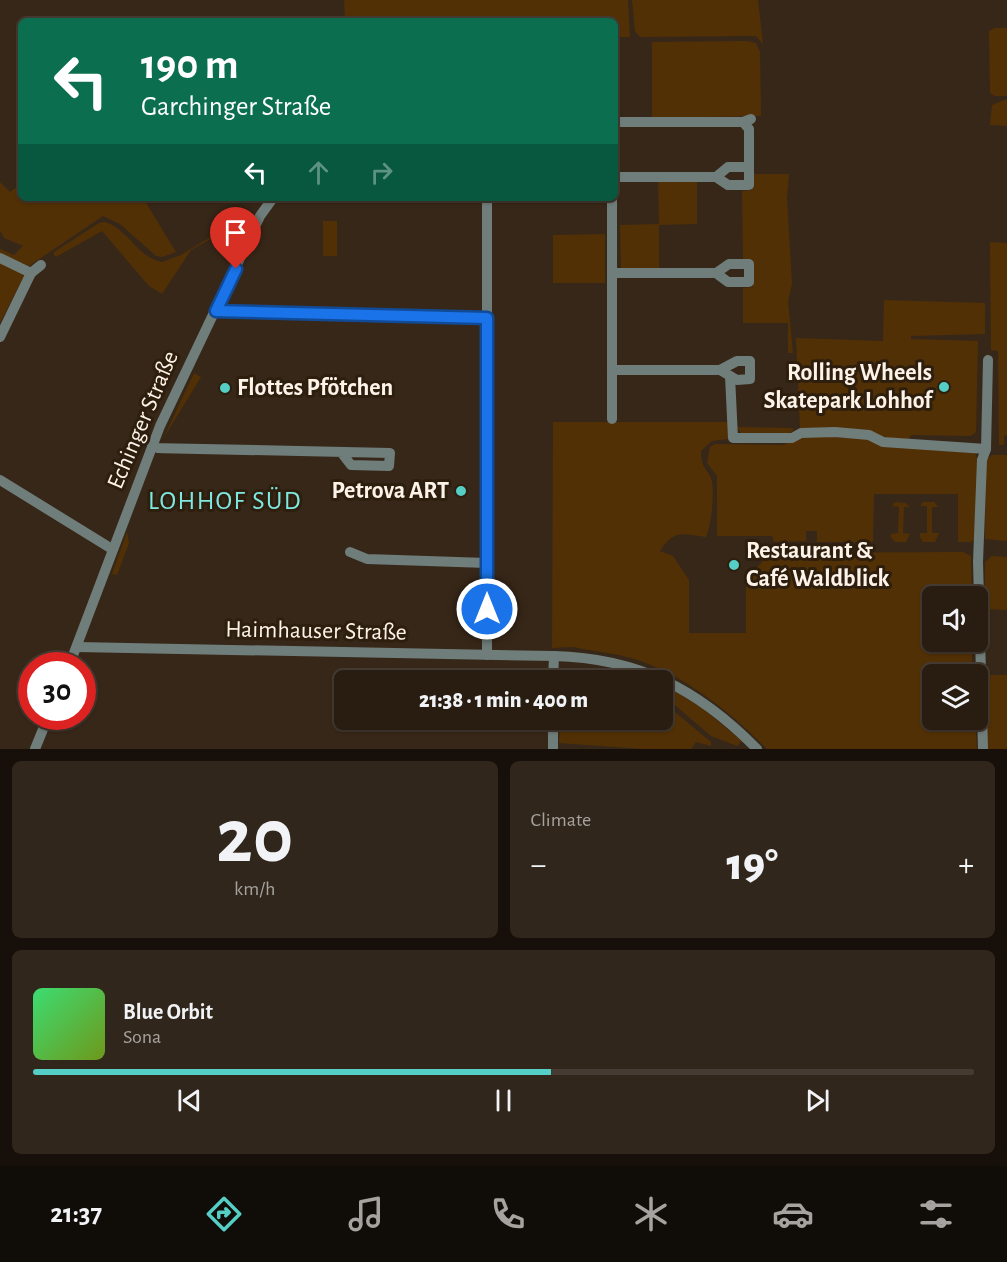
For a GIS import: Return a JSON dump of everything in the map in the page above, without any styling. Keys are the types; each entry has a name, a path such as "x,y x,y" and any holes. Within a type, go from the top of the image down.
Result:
{"street":[{"path":"618,122 747,120 749,185 728,185 716,177 618,177"},
{"path":"716,177 728,167 749,167"},
{"name":"Echinger Straße","path":"75,652 152,446 260,216 271,201"},
{"path":"487,201 487,655"},
{"path":"612,201 612,419"},
{"path":"0,258 31,273"},
{"path":"0,337 31,273 41,265"},
{"path":"612,273 716,273"},
{"path":"216,311 487,318"},
{"path":"983,749 978,561 982,460 986,449 988,360"},
{"path":"612,370 725,373 733,438 792,438 801,433 835,432 869,435 883,442 986,449"},
{"path":"152,446 158,448 341,452"},
{"path":"0,480 112,549"},
{"path":"350,552 368,559 487,563"},
{"name":"Haimhauser Straße","path":"77,647 554,656 622,663 656,675 693,696 757,749"},
{"path":"554,656 554,670"},
{"path":"35,749 43,730"},
{"path":"553,730 553,749"}],"shaded area":[{"path":"344,0 628,0 630,37 618,37 618,18 345,18"},
{"path":"632,0 758,0 763,44 756,36 640,37 635,31"},
{"path":"995,28 1007,28 1007,96 995,96 990,93 989,31"},
{"path":"746,41 756,43 760,52 761,116 652,118 652,42"},
{"path":"1007,99 1007,126 990,125 992,105"},
{"path":"752,174 789,174 787,198 792,284 788,301 793,353 788,353 788,323 743,323 743,288 753,287 752,259 743,259 742,191 752,190"},
{"path":"0,182 10,192 18,186 18,201 145,201 176,252 162,257 156,256 120,224 103,216 29,266 0,255 0,249 14,255 23,246 4,238 0,231"},
{"path":"658,182 697,182 697,224 659,225 659,269 621,269 620,225 659,224"},
{"path":"323,221 337,221 337,256 323,256"},
{"path":"105,222 120,231 146,255 162,262 181,255 230,225 234,226 191,250 162,294 149,286 102,231 56,257 54,255 54,252 99,223"},
{"path":"605,234 605,283 553,283 553,235"},
{"path":"990,242 1007,243 1007,435 1004,436 1004,445 999,445 998,351 991,350"},
{"path":"0,261 21,272 24,276 0,323"},
{"path":"884,300 985,303 985,334 911,336 911,339 978,341 976,432 971,436 911,435 909,439 882,437 868,430 800,429 796,338 883,341"},
{"path":"194,373 201,377 163,439"},
{"path":"553,422 729,422 728,439 712,441 701,451 702,463 711,478 713,488 711,517 706,537 675,536 660,551 673,556 689,580 689,633 746,633 746,580 770,553 963,552 971,556 972,586 922,586 922,652 972,652 972,664 922,664 922,730 976,730 977,749 767,749 722,708 673,676 673,670 661,670 628,657 576,647 552,648"},
{"path":"737,427 793,428 793,431 785,436 742,435"},
{"path":"804,436 865,438 975,453 978,461 978,536 971,542 958,542 958,494 874,494 873,542 817,542 817,531 806,531 806,541 774,542 772,536 717,536 717,476 707,463 710,447 715,444 783,445"},
{"path":"992,455 1007,455 1007,541 985,539 986,461"},
{"path":"895,502 905,503 910,507 904,507 903,533 910,534 906,542 895,542 891,538 891,534 898,533 899,507 892,506"},
{"path":"923,502 934,502 938,507 932,507 932,533 939,533 935,542 923,542 920,537 920,533 927,533 927,506 920,506"},
{"path":"127,532 129,543 117,575 112,574"},
{"path":"992,556 1007,557 1007,610 988,609 985,562"},
{"path":"568,668 591,670 564,670"},
{"path":"988,675 1007,675 1007,749 987,749"},
{"path":"673,690 702,708 742,741 737,746 711,736 673,704"},
{"path":"673,710 711,742 711,746 696,742 691,749 644,749 559,743 560,730 673,730"}],"place":[{"name":"Rolling Wheels Skatepark Lohhof","path":"944,387"},
{"name":"Flottes Pfötchen","path":"225,388"},
{"name":"Petrova ART","path":"461,491"},
{"name":"Restaurant & Café Waldblick","path":"734,565"}],"district":[{"name":"LOHHOF SÜD","path":"225,501"}],"route":[{"path":"236,269 216,311 487,318 487,609"}]}
